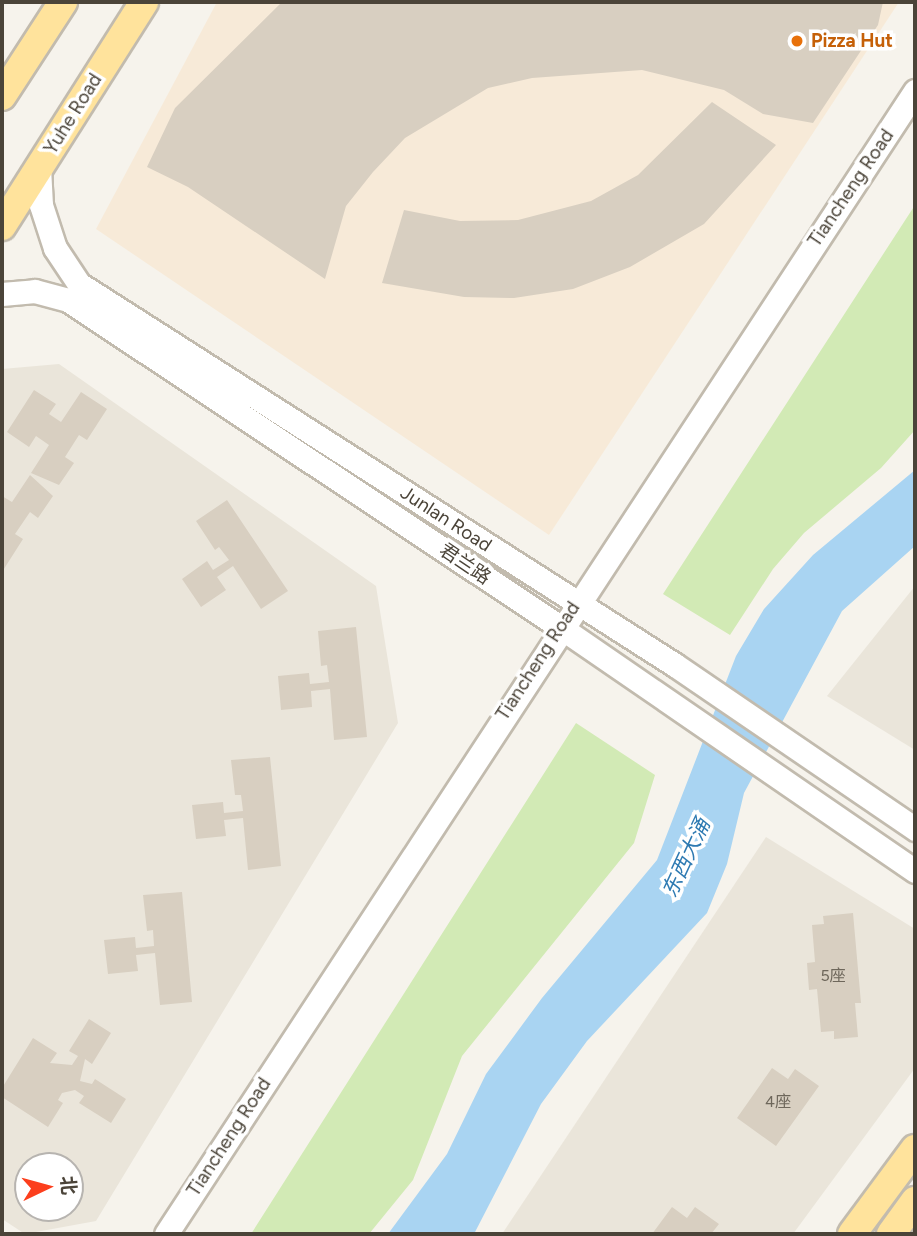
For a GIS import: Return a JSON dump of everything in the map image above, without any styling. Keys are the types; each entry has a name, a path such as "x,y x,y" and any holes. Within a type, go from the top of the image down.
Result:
{"main road":[{"path":"2,96 63,2"},
{"name":"Yuhe Road","path":"2,226 144,2"},
{"path":"852,1234 915,1149"},
{"path":"891,1234 915,1201"}],"street":[{"name":"Tiancheng Road","path":"166,1234 576,602 915,91"},
{"name":"Junlan Road","path":"39,167 41,205 55,248 79,284 675,666 915,830"},
{"name":"君兰路","path":"2,293 35,291 68,300 560,627 915,871"}],"shaded area":[{"path":"217,2 899,2 549,535 96,229"},
{"path":"59,364 376,586 398,723 96,1221 25,1234 2,1219 2,369"},
{"path":"915,586 915,750 827,696"},
{"path":"766,837 915,929 915,1068 793,1234 502,1234"}],"green space":[{"path":"915,205 915,430 881,468 804,533 773,569 730,635 663,594"},
{"path":"576,723 655,775 634,843 462,1056 413,1180 369,1234 251,1234"}],"water":[{"name":"东西大涌","path":"915,470 915,546 842,611 744,793 727,864 707,913 587,1041 541,1104 474,1234 388,1234 447,1154 486,1074 542,998 657,860 736,656 764,609 813,555"}],"building":[{"path":"282,2 883,2 878,25 813,123 763,114 724,90 642,70 532,78 488,88 405,138 373,172 346,206 325,279 188,187 147,167 175,108"},
{"path":"712,102 776,145 704,224 630,267 573,289 514,298 464,297 382,283 404,210 460,221 518,220 591,201 638,175"},
{"path":"34,390 56,404 49,414 61,422 81,392 107,409 87,440 79,435 65,457 74,463 59,485 31,473 49,445 36,436 29,447 7,432"},
{"path":"30,475 53,496 38,518 30,512 15,534 23,539 2,572 2,496 12,502"},
{"path":"227,500 288,591 261,609 233,566 217,577 226,590 201,607 182,579 207,561 213,570 229,560 219,547 215,550 196,521"},
{"path":"356,627 367,737 334,740 330,689 311,691 312,707 281,710 278,676 309,673 310,684 329,682 327,665 321,666 318,631"},
{"path":"270,757 281,866 248,870 243,818 224,820 226,836 196,839 192,805 223,802 224,813 243,811 241,795 235,795 231,760"},
{"path":"182,892 192,1002 160,1005 155,953 136,955 138,971 108,974 104,940 135,937 136,948 154,946 153,930 147,931 143,895"},
{"path":"853,913 861,1003 855,1003 858,1037 834,1039 834,1031 821,1032 817,989 809,990 807,963 815,962 812,925 824,924 823,916"},
{"path":"89,1019 111,1033 92,1064 85,1059 80,1081 92,1084 95,1079 126,1099 111,1123 79,1103 84,1096 75,1090 62,1093 58,1100 63,1103 48,1127 2,1097 2,1088 33,1038 57,1053 50,1063 72,1065 78,1056 69,1051"},
{"path":"772,1068 788,1079 795,1069 819,1086 776,1146 737,1118"},
{"path":"672,1207 687,1218 695,1207 719,1224 711,1234 652,1234"}],"place":[{"name":"Pizza Hut","path":"797,41"}]}
